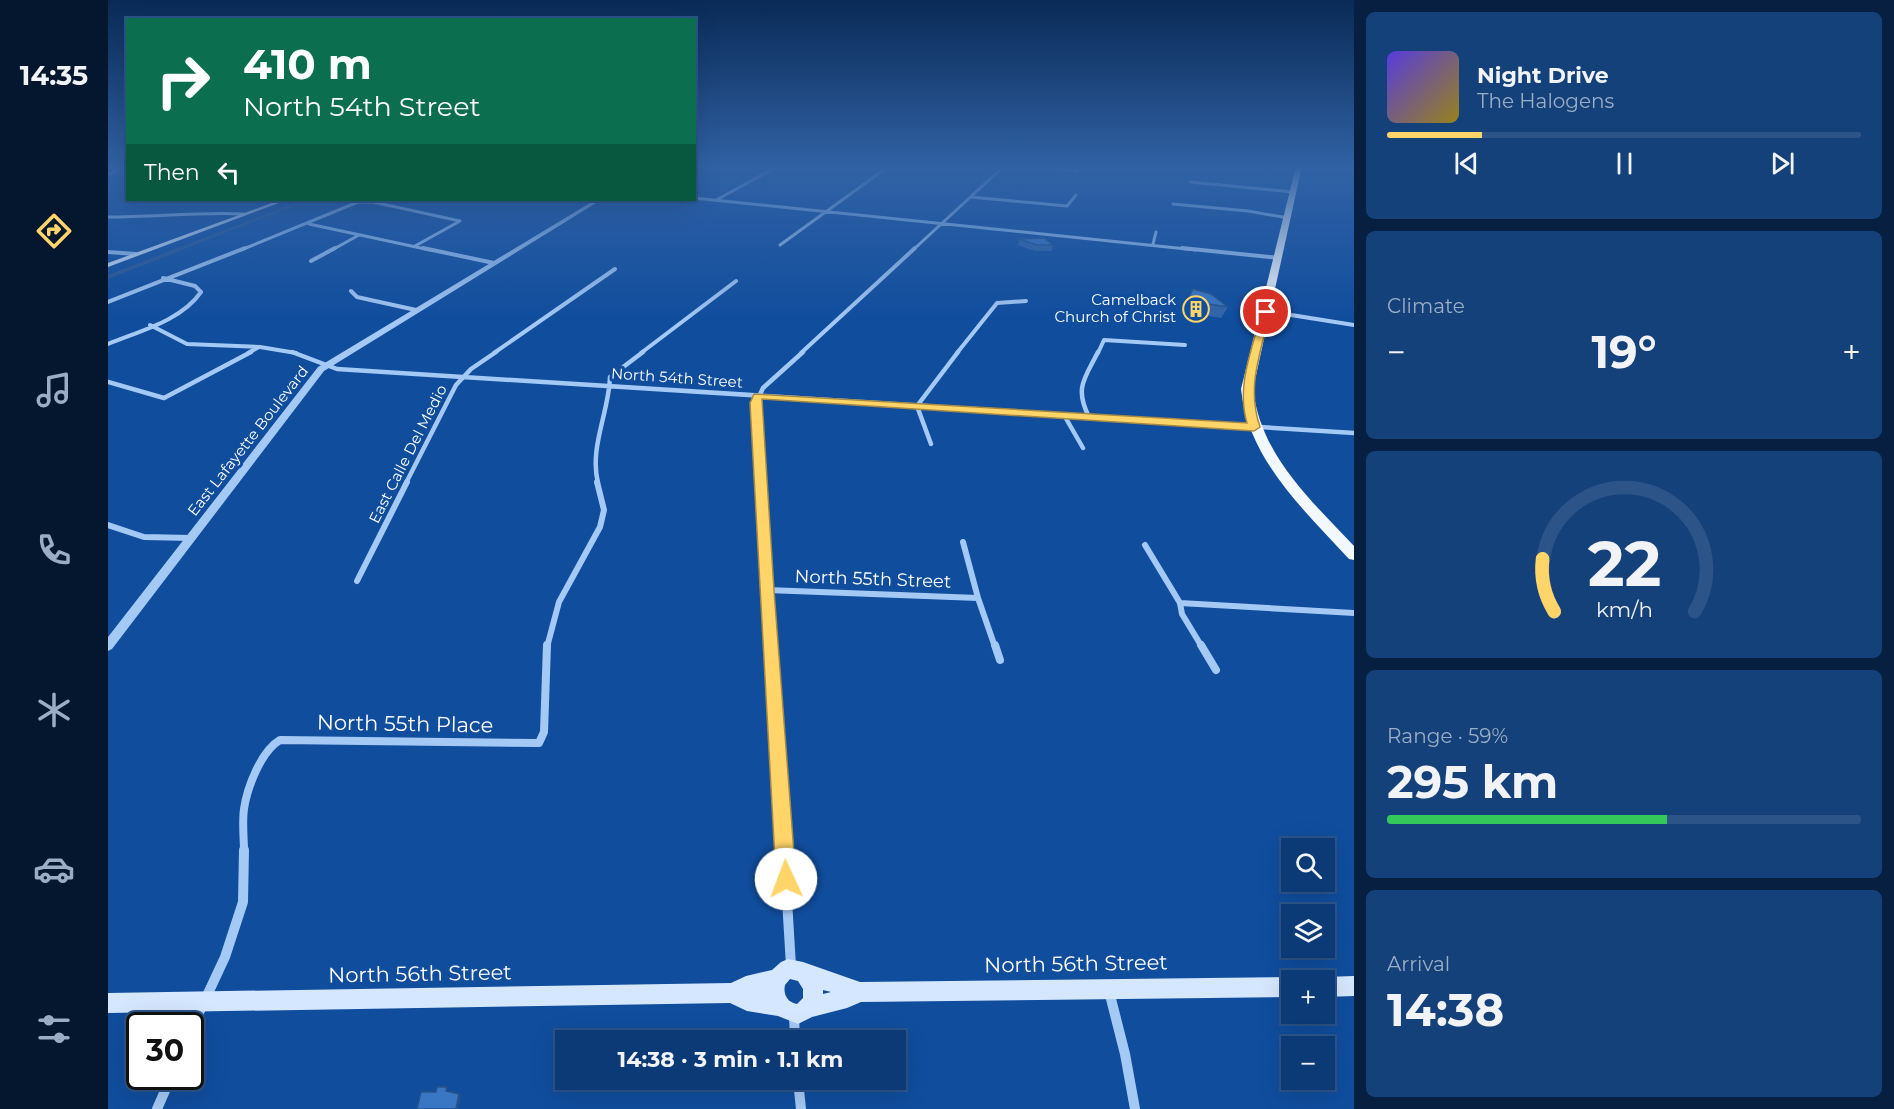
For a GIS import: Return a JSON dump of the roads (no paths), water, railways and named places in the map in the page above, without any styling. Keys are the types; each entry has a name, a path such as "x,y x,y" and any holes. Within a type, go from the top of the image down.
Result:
{"main road":[{"path":"108,265 234,218"},
{"path":"1288,218 1247,389 1248,409 1254,427 1287,479 1354,555"},
{"path":"792,974 813,988 812,1003 794,1010 775,993 792,974"},
{"name":"North 56th Street","path":"108,1003 732,993 746,986 792,974 860,992 1281,987"},
{"path":"1335,987 1354,986"},
{"name":"North 56th Street","path":"732,993 747,1000 794,1010 847,998 860,992"}],"street":[{"path":"108,302 163,278 322,218"},
{"path":"415,246 460,221 445,218"},
{"name":"East Lafayette Boulevard","path":"108,646 313,377 326,365 569,218"},
{"path":"780,245 815,218"},
{"path":"890,218 1279,258"},
{"path":"792,974 756,403 758,396 772,381 948,218"},
{"path":"308,224 494,263"},
{"path":"1153,244 1156,232"},
{"path":"311,261 359,235"},
{"path":"108,252 136,254"},
{"name":"East Calle Del Medio","path":"357,581 456,384 615,269"},
{"path":"108,344 185,309 197,299 201,292 195,286 163,278"},
{"path":"610,386 610,377 736,281"},
{"path":"351,291 357,297 416,310"},
{"path":"931,444 917,406 997,303 1026,301"},
{"path":"1266,311 1354,325"},
{"name":"North 54th Street","path":"150,325 195,346 260,347 291,351 337,369 1354,433"},
{"path":"1089,417 1081,402 1080,389 1106,339 1185,345"},
{"path":"108,382 164,398 260,347"},
{"name":"North 55th Place","path":"206,1002 229,947 243,902 244,809 253,779 270,745 280,740 539,743 544,732 546,645 552,622 559,602 599,529 603,516 604,507 595,467 610,386"},
{"path":"1064,415 1083,447"},
{"path":"108,525 144,537 191,538"},
{"path":"963,542 978,598 1000,660"},
{"path":"1145,545 1180,603 1182,614 1216,670"},
{"name":"North 55th Street","path":"767,590 978,598"},
{"path":"1180,603 1354,613"},
{"path":"1108,988 1125,1054 1135,1109"},
{"path":"201,1012 206,1002"},
{"path":"794,1010 795,1030"},
{"path":"158,1109 166,1090"},
{"path":"799,1090 801,1109"}],"waterway":[{"path":"108,277 260,218"}],"place":[{"name":"Camelback Church of Christ","path":"1196,309"}]}
